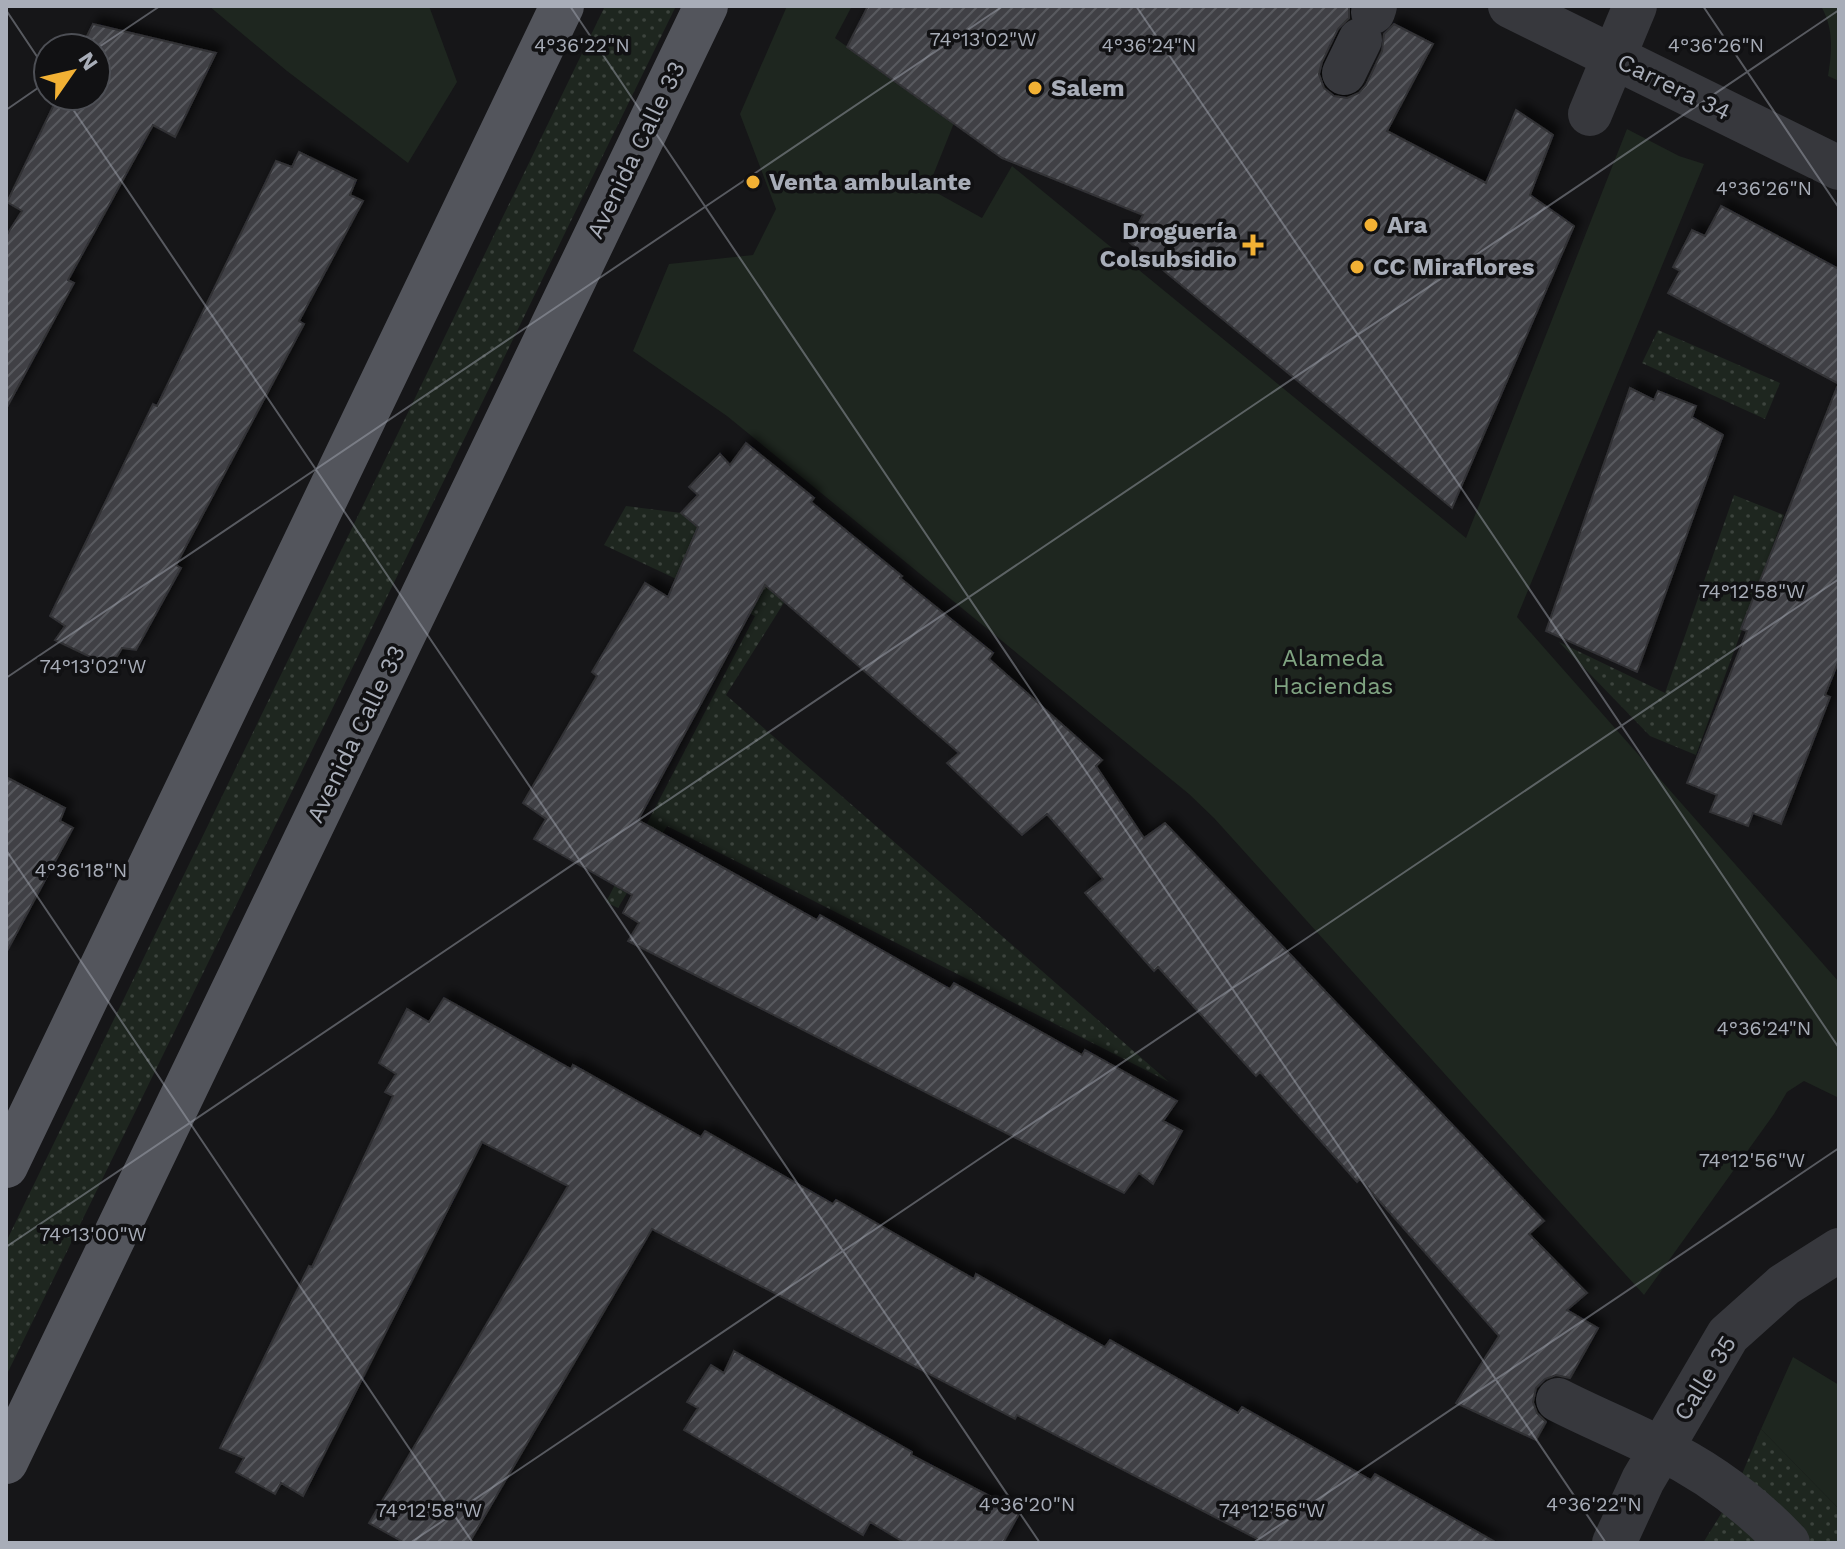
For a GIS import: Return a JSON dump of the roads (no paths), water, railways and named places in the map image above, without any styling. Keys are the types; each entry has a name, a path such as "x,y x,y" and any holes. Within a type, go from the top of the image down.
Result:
{"main road":[{"path":"6,1166 562,6"},
{"name":"Avenida Calle 33","path":"6,1462 706,6"}],"street":[{"name":"Carrera 34","path":"1510,6 1839,168"},
{"path":"1590,114 1635,6"},
{"name":"Calle 35","path":"1614,1543 1643,1480 1728,1335 1784,1285 1839,1250"},
{"path":"1558,1400 1608,1426 1661,1448 1734,1493 1788,1543"}],"place":[{"name":"Salem","path":"1035,88"},
{"name":"Venta ambulante","path":"753,182"},
{"name":"Ara","path":"1371,225"},
{"name":"Droguería Colsubsidio","path":"1253,245"},
{"name":"CC Miraflores","path":"1357,267"}],"park label":[{"name":"Alameda Haciendas","path":"1333,672"}]}
